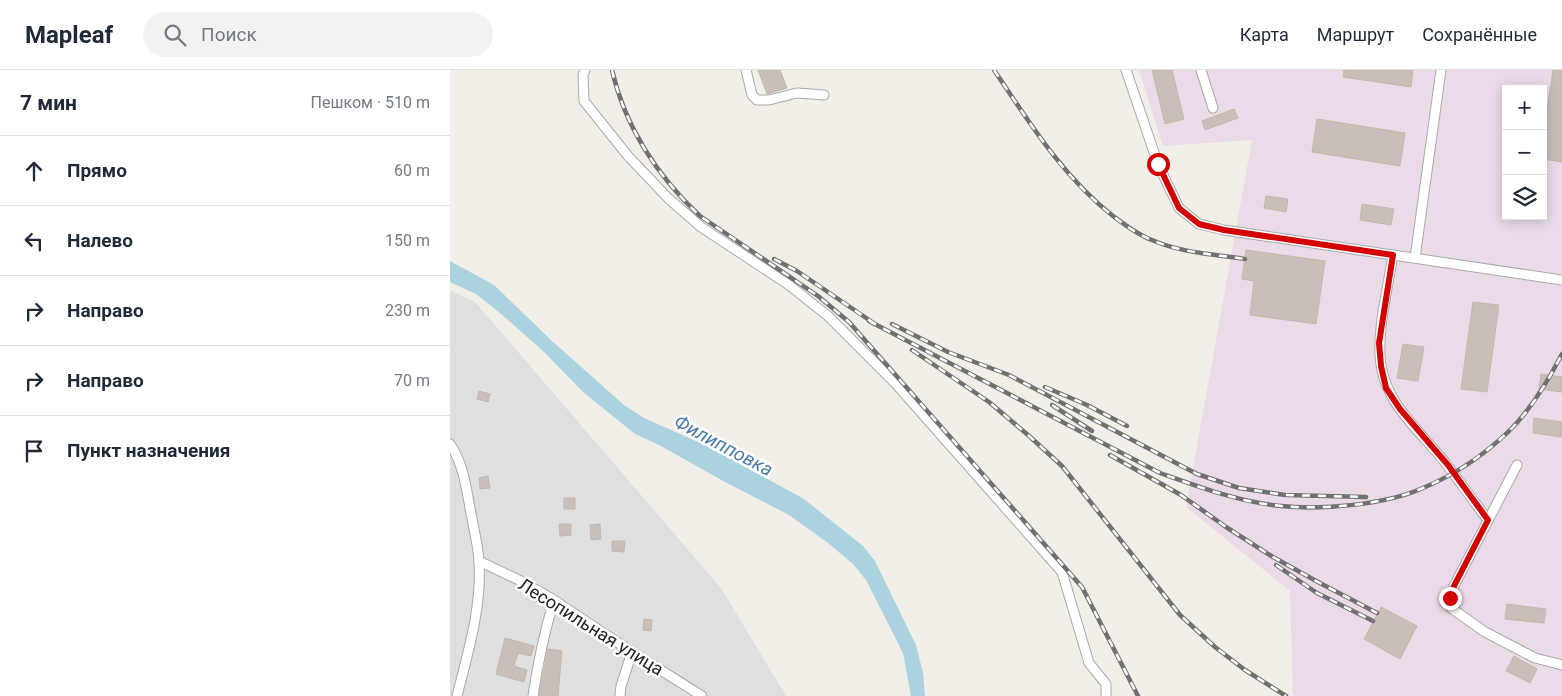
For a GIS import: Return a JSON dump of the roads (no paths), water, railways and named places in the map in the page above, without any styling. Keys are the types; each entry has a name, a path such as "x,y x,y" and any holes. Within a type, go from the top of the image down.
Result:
{"street":[{"path":"585,70 582,74 584,101 628,156 668,198 702,227 789,285 828,316 896,384 1062,572 1088,663 1106,684 1106,696"},
{"path":"746,70 752,95 757,100 769,100 796,93 824,95"},
{"path":"1126,70 1158,164 1174,199 1179,208 1199,224 1224,230 1562,280"},
{"path":"1201,70 1213,108"},
{"path":"1415,258 1441,70"},
{"path":"1393,255 1379,343 1381,366 1386,388 1400,409 1448,465 1488,520"},
{"path":"450,444 456,452 467,485 479,561 478,600 457,696"},
{"path":"1517,465 1454,586 1450,600 1451,608 1485,632 1535,658 1562,665"},
{"name":"Лесопильная улица","path":"479,561 521,581 554,600 698,695"},
{"path":"533,696 541,644 554,600"},
{"path":"620,696 621,686 632,652"}],"water":[{"path":"450,261 494,285 552,341 624,405 644,418 707,446 804,499 863,546 875,561 916,645 923,673 925,696 911,696 903,653 866,580 853,564 789,515 635,434 583,392 544,352 500,313 476,294 450,282"}],"railway":[{"path":"612,70 625,111 634,131 670,185 700,216 818,296 849,322 1082,587 1138,696"},
{"path":"994,70 1048,148 1078,184 1113,216 1137,233 1174,248 1245,259"},
{"path":"774,259 797,271 875,324"},
{"path":"869,321 1160,473 1204,489 1250,501 1297,507 1334,507 1391,499 1435,483 1457,471 1489,449 1508,432 1538,395 1562,354"},
{"path":"892,324 948,352 1009,375 1197,474 1239,488 1285,495 1366,497"},
{"path":"912,350 989,402 1062,466 1180,615 1215,647 1245,670 1286,696"},
{"path":"1045,387 1087,405 1127,426"},
{"path":"1052,405 1092,431"},
{"path":"1110,455 1181,495 1273,557 1377,613"},
{"path":"1276,565 1317,593 1373,621"}],"water label":[{"name":"Филипповка","path":"724,445"}]}
